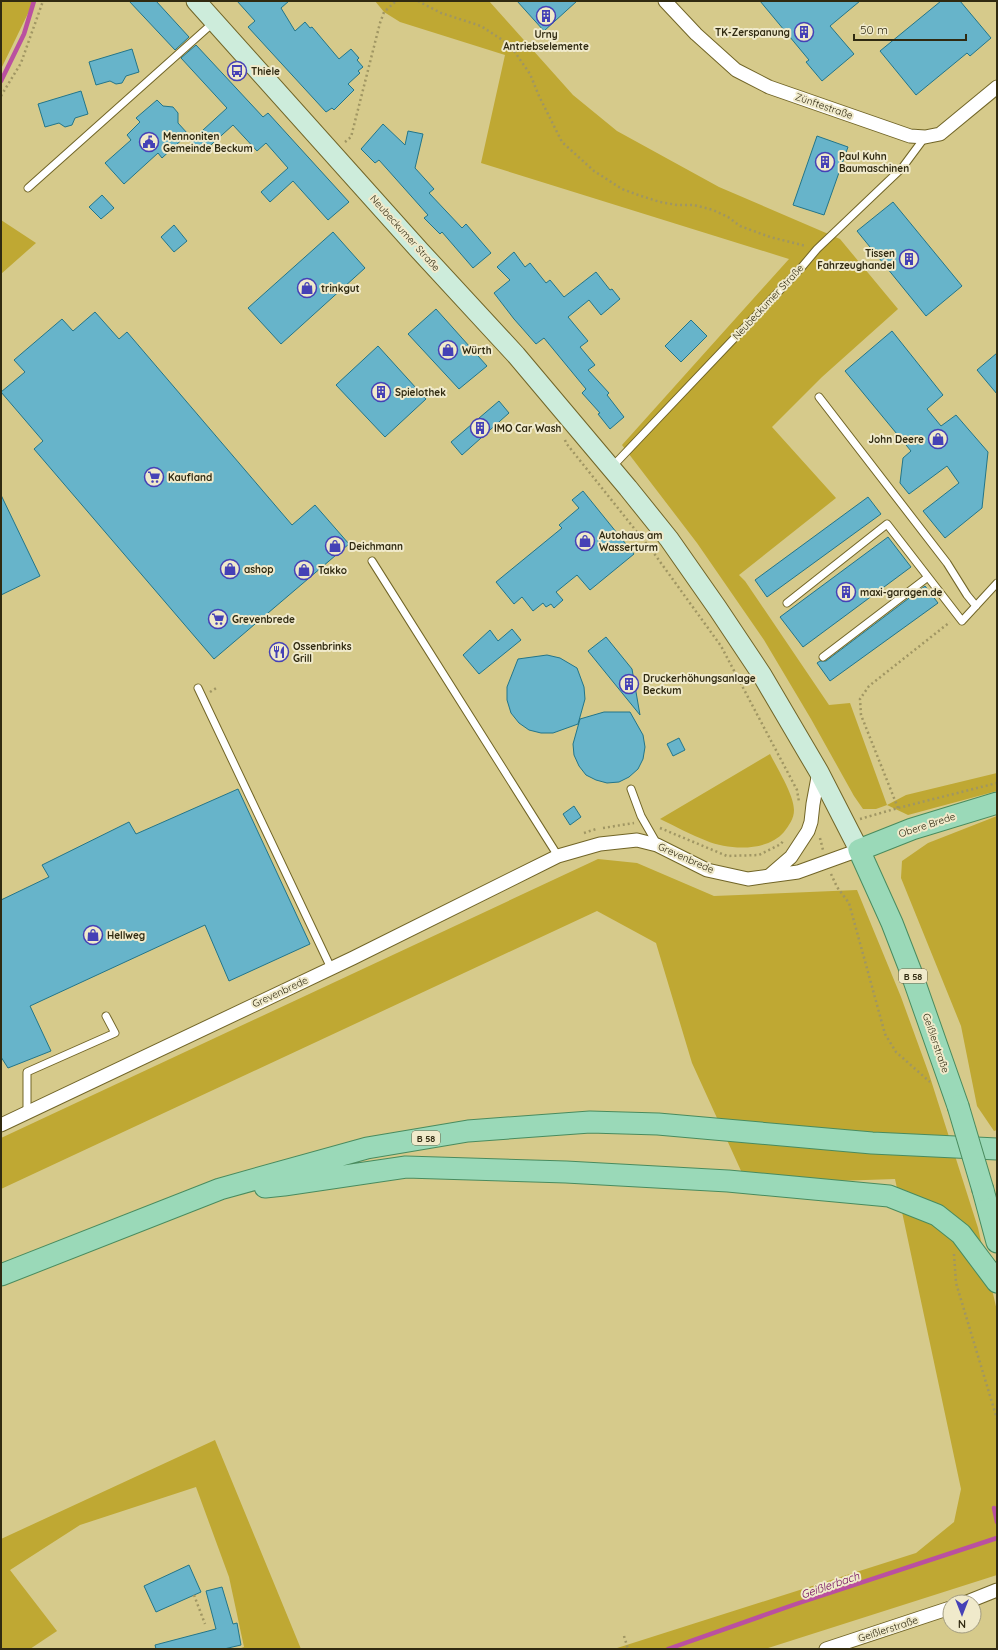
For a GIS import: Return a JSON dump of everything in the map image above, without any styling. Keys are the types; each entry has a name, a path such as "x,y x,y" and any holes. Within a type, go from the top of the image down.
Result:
{"main road":[{"name":"Neubeckumer Straße","path":"196,1 420,251 516,355 669,539 762,675 819,772 859,850"},
{"name":"Obere Brede","path":"859,850 912,829 997,803"},
{"name":"Geißlerstraße","path":"859,850 892,924 911,972 958,1106 997,1242"},
{"name":"B 58","path":"1,1275 220,1189 367,1148 468,1131 590,1122 658,1124 872,1143 997,1150"},
{"path":"220,1189 284,1185 406,1168 566,1172 728,1181 889,1196 937,1215 961,1234 997,1282"}],"street":[{"name":"Zünftestraße","path":"664,1 696,34 736,70 769,87 910,136 925,137 940,134 997,87"},
{"path":"769,876 791,858 814,834 811,822 819,772"},
{"name":"Grevenbrede","path":"1,1125 331,968 558,856 600,844 637,840 657,844 707,870 748,879 798,872 859,850"},
{"path":"982,1596 997,1590"},
{"name":"Geißlerstraße","path":"826,1649 942,1611"}],"lane":[{"path":"28,188 214,22"},
{"name":"Neubeckumer Straße","path":"611,468 802,268 817,249 902,168 925,137"},
{"path":"819,396 947,563 967,595 976,606"},
{"path":"787,603 887,524 962,621 997,583"},
{"path":"372,561 558,856"},
{"path":"823,657 928,577"},
{"path":"198,688 331,968"},
{"path":"631,789 641,816 657,844"},
{"path":"27,1112 27,1072 115,1033 106,1016"}],"path":[{"path":"1,96 21,63 44,1"},
{"path":"333,154 351,137 380,24 384,12 396,1"},
{"path":"418,1 441,13 481,26 510,45 530,74 539,96 562,142 594,171 622,189 660,202 677,205 694,205 713,210 728,217 740,226 770,237 817,249"},
{"path":"565,436 566,443 653,552 721,646 797,790 799,804"},
{"path":"898,808 861,714 860,699 869,686 950,621 962,621"},
{"path":"932,1086 919,1072 896,1052 885,1034 849,902 837,887 814,834 898,808 997,783"},
{"path":"961,1234 954,1255 956,1283 997,1419"},
{"path":"194,1595 205,1624"},
{"path":"624,1636 628,1649"}],"shaded area":[{"path":"1,1 34,1 1,69 2,9"},
{"path":"375,1 489,1 573,95 617,131 719,187 840,239 898,309 822,377 772,427 836,498 739,575 745,581 829,705 850,703 887,805 876,809 863,809 764,640 697,543 622,445 789,259 481,163 505,55 400,22 384,12"},
{"path":"1,220 36,243 1,274"},
{"path":"770,754 788,789 794,810 789,824 784,832 777,838 758,846 726,846 701,839 660,819"},
{"path":"997,773 997,791 908,815 887,805 906,795"},
{"path":"997,816 997,1130 994,1131 977,1106 961,1026 901,878 902,861 928,843"},
{"path":"598,859 637,863 714,896 857,890 901,997 929,1074 978,1228 997,1311 997,1575 765,1649 614,1649 916,1553 954,1522 961,1489 895,1179 747,1184 692,1063 656,943 597,911 1,1189 1,1138"},
{"path":"215,1440 301,1649 238,1649 244,1647 229,1577 196,1487 80,1525 10,1570 57,1631 30,1649 1,1649 1,1539"}],"building":[{"path":"129,1 156,1 189,37 175,50"},
{"path":"237,1 289,1 281,8 295,31 305,22 310,28 312,27 339,59 351,49 359,58 357,60 363,67 358,71 360,73 348,84 354,90 334,110 332,108 326,112 248,27 255,21"},
{"name":"Urny Antriebselemente","path":"517,1 577,1 544,31"},
{"path":"760,1 860,1 830,26 854,54 822,81 806,62 809,60"},
{"path":"941,1 960,1 991,38 970,56 967,53 916,95 880,51"},
{"path":"196,45 263,117 268,113 349,202 328,220 293,181 270,202 261,192 288,168 266,143 257,151 233,125 202,153 191,141 227,108 181,58"},
{"path":"132,49 139,72 126,76 122,83 116,84 110,81 96,85 89,62"},
{"path":"81,91 88,114 75,118 72,125 65,127 59,123 45,127 38,104"},
{"name":"Mennoniten Gemeinde Beckum","path":"157,100 163,106 173,107 178,113 178,123 188,134 162,158 158,153 124,184 105,163 131,140 127,135 140,122 136,118"},
{"path":"383,124 405,145 408,131 423,134 415,168 434,189 429,193 462,228 466,224 491,253 473,268 442,232 440,234 424,218 428,215 379,160 375,163 361,149"},
{"name":"Paul Kuhn Baumaschinen","path":"817,136 848,147 824,215 793,205"},
{"path":"102,195 114,208 101,219 89,207"},
{"name":"Tissen Fahrzeughandel","path":"893,202 962,286 926,316 857,231"},
{"path":"174,225 187,241 174,252 161,237"},
{"name":"trinkgut","path":"333,232 365,268 281,344 248,308"},
{"path":"514,252 525,267 530,263 546,283 550,280 564,297 596,272 610,290 612,289 620,299 601,315 589,300 568,317 588,341 580,347 595,365 588,370 609,393 607,395 624,417 610,429 598,414 600,413 582,393 586,389 544,338 536,344 494,293 510,280 497,267"},
{"name":"Würth","path":"436,309 487,366 459,389 408,334"},
{"name":"Kaufland","path":"95,312 119,339 127,332 292,525 315,505 349,544 214,659 34,449 43,441 1,392 25,372 14,360 62,319 73,331"},
{"path":"691,320 707,336 681,362 665,346"},
{"name":"John Deere","path":"892,331 943,395 927,409 941,426 956,415 988,452 982,508 945,538 923,511 959,483 947,466 909,494 900,483 903,458 911,451 845,371"},
{"name":"Spielothek","path":"378,346 426,399 385,437 336,385"},
{"path":"997,353 997,394 977,370"},
{"name":"IMO Car Wash","path":"499,401 509,413 462,455 451,442"},
{"name":"Autohaus am Wasserturm","path":"583,491 634,554 590,590 577,575 556,592 563,600 554,608 551,604 546,607 543,603 533,611 522,597 514,604 496,582 562,528 559,525 579,508 572,500"},
{"path":"1,495 40,576 1,595"},
{"path":"868,497 881,514 767,597 755,580"},
{"name":"maxi-garagen.de","path":"888,537 911,567 803,647 780,617"},
{"path":"925,586 938,603 830,681 817,663 820,661 826,661"},
{"path":"512,629 521,640 479,674 463,655 490,630 498,641"},
{"name":"Druckerhöhungsanlage Beckum","path":"606,637 632,669 640,715 588,651"},
{"name":"Ossenbrinks Grill","path":"281,643 289,651 278,661 270,653"},
{"path":"547,655 560,658 577,668 584,687 585,699 578,724 553,733 541,733 529,730 519,723 511,713 507,700 507,687 518,659"},
{"path":"604,712 630,712 643,735 645,747 643,759 638,769 629,777 619,782 607,783 586,775 579,766 574,755 573,744 580,719"},
{"path":"679,738 685,750 673,756 667,744"},
{"name":"Hellweg","path":"238,789 310,944 229,981 205,925 30,1006 51,1051 8,1068 1,1057 1,900 49,877 42,865 129,822 136,834"},
{"path":"574,806 581,817 570,825 563,814"},
{"path":"189,1565 201,1592 156,1612 144,1586"},
{"path":"222,1587 233,1624 237,1623 241,1645 224,1649 156,1649 155,1645 216,1629 206,1591"}],"waterway":[{"path":"1,81 24,34 34,1"},
{"name":"Geißlerbach","path":"994,1508 997,1522"},
{"name":"Geißlerbach","path":"668,1649 796,1604 997,1538"}],"place":[{"name":"Urny Antriebselemente","path":"546,16"},
{"name":"TK-Zerspanung","path":"804,32"},
{"name":"Thiele","path":"237,71"},
{"name":"Mennoniten Gemeinde Beckum","path":"149,142"},
{"name":"Paul Kuhn Baumaschinen","path":"825,162"},
{"name":"Tissen Fahrzeughandel","path":"909,259"},
{"name":"trinkgut","path":"307,288"},
{"name":"Würth","path":"448,350"},
{"name":"Spielothek","path":"381,392"},
{"name":"IMO Car Wash","path":"480,428"},
{"name":"John Deere","path":"938,439"},
{"name":"Kaufland","path":"154,477"},
{"name":"Autohaus am Wasserturm","path":"585,541"},
{"name":"Deichmann","path":"335,546"},
{"name":"ashop","path":"230,569"},
{"name":"Takko","path":"304,570"},
{"name":"maxi-garagen.de","path":"846,592"},
{"name":"Grevenbrede","path":"218,619"},
{"name":"Ossenbrinks Grill","path":"279,652"},
{"name":"Druckerhöhungsanlage Beckum","path":"629,684"},
{"name":"Hellweg","path":"93,935"}]}
